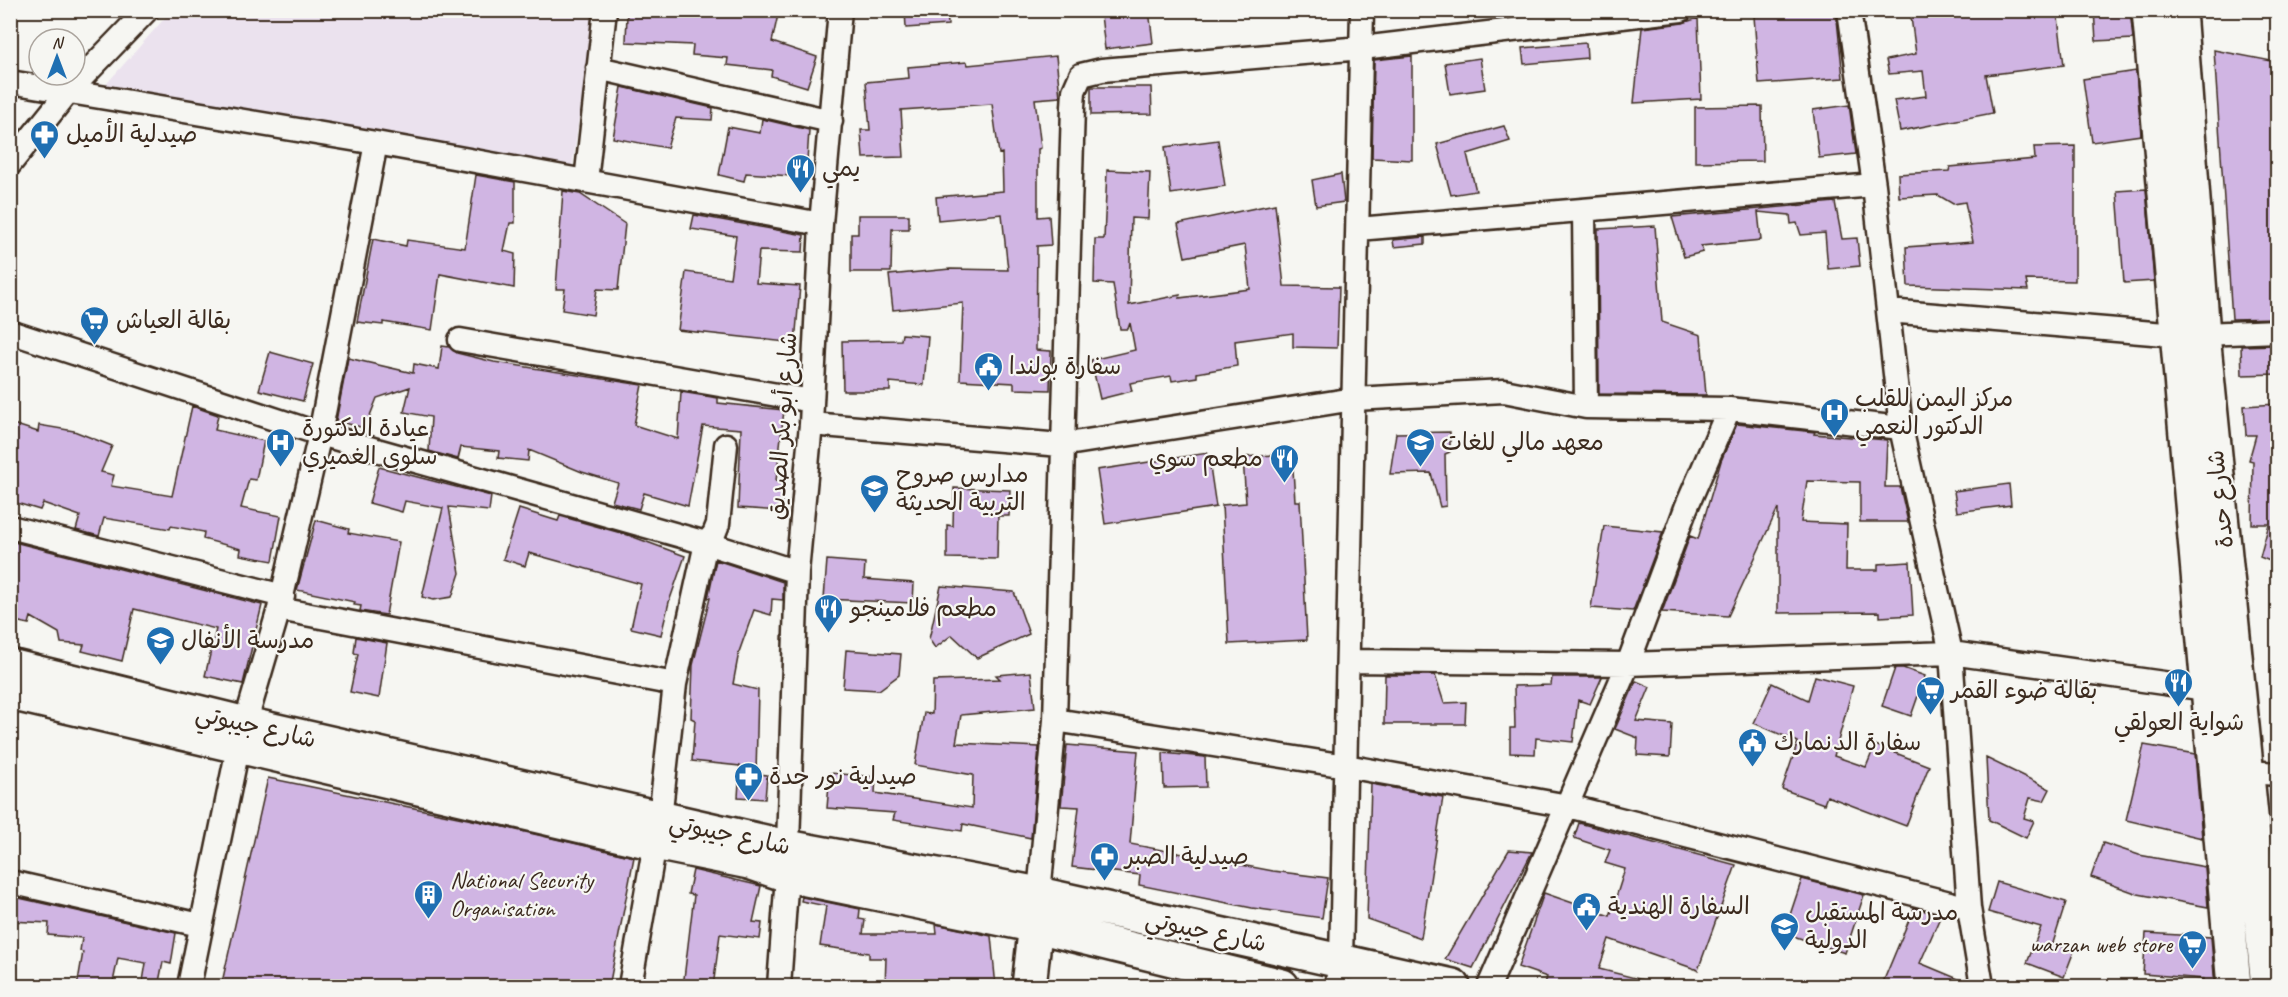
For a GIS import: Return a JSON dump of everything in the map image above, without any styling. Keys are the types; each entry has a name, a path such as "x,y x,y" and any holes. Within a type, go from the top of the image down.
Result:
{"street":[{"path":"10,164 67,93 147,10"},
{"path":"586,181 605,10"},
{"path":"1339,973 1346,765 1362,10"},
{"path":"1029,987 1037,926 1055,720 1061,445 1073,107 1074,91 1081,75 1102,70 1362,48 1682,10"},
{"path":"1849,10 1874,185 1901,428 1951,653 1969,908 1982,987"},
{"name":"شارع حدة","path":"2149,10 2190,335 2263,773 2268,987"},
{"name":"شارع حدة","path":"2180,10 2190,335 2206,689 2234,987"},
{"name":"شارع أبو بكر الصديق","path":"779,987 787,861 797,572 811,424 821,224 842,13"},
{"path":"598,68 831,121"},
{"path":"10,82 376,143 821,224"},
{"path":"189,987 200,925 242,736 281,602 320,434 376,143"},
{"path":"1358,229 1874,185"},
{"path":"1584,210 1586,407"},
{"path":"1888,311 2190,335 2277,331"},
{"path":"10,332 320,434 706,543 797,572"},
{"path":"459,340 812,401"},
{"path":"811,424 1061,445 1354,399 1504,392 1586,407 1729,409 1901,428"},
{"path":"1489,987 1629,664 1686,508 1729,409"},
{"path":"630,987 657,831 675,684 706,543 714,534 718,524 726,445"},
{"path":"10,527 281,602 675,684"},
{"path":"1348,661 1629,664 1951,653 2206,689"},
{"name":"شارع جيبوتي","path":"10,666 184,722"},
{"name":"شارع جيبوتي","path":"10,693 184,722 787,861 1282,987"},
{"path":"1055,720 1346,765 1568,806 1969,908"},
{"name":"شارع جيبوتي","path":"787,861 1039,894 1339,973 1453,987"},
{"path":"10,882 200,925"}],"shaded area":[{"path":"171,11 594,11 572,168 101,90"}],"building":[{"path":"639,10 731,15 731,10 779,10 772,42 817,57 807,87 771,76 772,70 727,65 728,58 692,55 693,45 626,42 627,14 638,14"},
{"path":"905,10 947,10 948,25 906,28"},
{"path":"1149,10 1153,43 1105,49 1101,15"},
{"path":"1836,10 1843,78 1759,84 1754,16"},
{"path":"1910,10 1965,10 1966,14 1995,10 2057,10 2064,65 1986,75 1993,113 1900,131 1894,100 1926,96 1923,71 1889,74 1886,60 1916,54"},
{"path":"2094,10 2130,10 2133,39 2096,41"},
{"path":"1698,18 1701,99 1634,103 1642,28 1683,23"},
{"path":"1586,43 1587,58 1524,64 1522,48"},
{"path":"2214,50 2277,62 2277,318 2232,319"},
{"path":"1056,56 1060,97 1035,99 1041,148 1038,149 1038,217 1049,216 1051,245 1037,246 1036,350 1051,351 1050,390 1014,389 1014,383 960,380 963,303 893,310 889,275 950,269 1008,270 1002,214 938,220 936,197 1003,191 1002,153 999,154 992,104 901,110 904,157 863,158 861,130 870,130 866,82 909,78 908,67 967,62 968,65"},
{"path":"1412,56 1412,160 1372,158 1374,60"},
{"path":"1480,58 1485,89 1450,94 1445,63"},
{"path":"2136,71 2141,135 2092,142 2083,79"},
{"path":"622,87 713,108 712,120 676,118 667,148 613,138"},
{"path":"1091,87 1151,87 1152,114 1091,115"},
{"path":"1849,105 1856,154 1819,158 1813,110"},
{"path":"1762,106 1763,161 1695,162 1695,107"},
{"path":"762,119 809,130 806,177 746,173 744,181 719,175 728,127 760,133"},
{"path":"1504,126 1510,141 1467,154 1476,191 1451,195 1437,144"},
{"path":"1218,140 1225,186 1171,194 1165,147"},
{"path":"2075,146 2075,281 2026,280 2028,290 1908,286 1906,247 1973,242 1965,202 1953,204 1938,195 1899,197 1898,174 1949,171 1950,167 2035,159 2034,147"},
{"path":"1107,170 1150,172 1148,219 1131,218 1129,305 1180,295 1179,298 1250,289 1245,245 1185,257 1178,224 1275,204 1284,286 1339,287 1337,348 1293,347 1293,333 1235,341 1237,366 1197,373 1197,377 1172,381 1171,376 1130,383 1132,391 1100,399 1091,360 1135,350 1130,323 1128,329 1120,329 1113,284 1094,283 1095,239 1104,239"},
{"path":"1341,174 1344,202 1316,206 1312,180"},
{"path":"476,175 515,182 515,223 510,223 504,251 515,254 514,288 440,274 432,330 383,322 383,325 357,322 373,239 406,246 407,240 465,248"},
{"path":"2146,189 2154,281 2124,283 2117,191"},
{"path":"563,191 580,194 625,224 618,290 597,289 593,315 562,310 565,289 556,289"},
{"path":"1835,202 1842,239 1857,238 1860,266 1828,269 1825,233 1801,235 1797,223 1791,224 1790,215 1758,212 1761,240 1701,246 1703,252 1684,257 1672,217"},
{"path":"694,215 804,235 803,252 759,251 756,283 800,286 795,343 678,330 686,272 730,278 736,236 691,229"},
{"path":"858,215 909,215 909,229 892,229 891,272 851,272 851,234 858,234"},
{"path":"1655,226 1662,322 1701,335 1706,395 1599,394 1598,229"},
{"path":"1425,237 1425,244 1394,247 1393,240"},
{"path":"902,334 928,336 924,385 890,382 890,391 843,391 842,341 901,340"},
{"path":"2277,345 2277,374 2242,375 2241,346"},
{"path":"442,346 449,347 457,353 494,362 642,385 634,425 678,439 681,392 718,398 718,403 784,410 776,481 783,481 781,511 738,508 741,429 703,426 688,506 644,493 639,509 612,502 618,483 582,472 529,450 528,461 498,458 499,451 461,447 458,459 429,451 431,417 404,412 410,387 377,398 365,428 336,421 348,358 413,373 414,364 439,369"},
{"path":"270,352 313,364 303,401 259,390"},
{"path":"2277,404 2277,564 2260,557 2269,524 2252,524 2253,461 2249,460 2256,435 2246,435 2244,406"},
{"path":"192,406 218,415 215,430 264,441 256,480 249,479 241,508 281,516 273,561 240,555 241,549 203,539 204,532 171,526 170,529 104,518 99,536 76,530 80,516 43,503 40,510 10,501 10,423 38,432 39,425 74,431 112,446 101,472 114,475 111,486 172,496"},
{"path":"1737,424 1887,440 1885,487 1900,487 1908,522 1860,522 1860,482 1807,481 1801,522 1847,524 1846,570 1878,570 1878,564 1910,562 1913,615 1880,617 1880,612 1778,613 1778,508 1728,616 1662,612 1690,536 1698,539 1721,461"},
{"path":"1450,432 1450,452 1445,454 1446,506 1440,507 1431,473 1390,474 1396,433"},
{"path":"1208,453 1216,507 1105,524 1097,470"},
{"path":"1292,454 1295,501 1300,501 1307,640 1229,644 1222,505 1246,503 1243,457"},
{"path":"379,467 491,496 489,511 449,507 460,573 452,597 433,600 422,597 443,508 405,501 402,512 369,503"},
{"path":"2009,484 2011,505 1957,512 1954,491"},
{"path":"954,488 1010,490 1009,516 998,516 997,559 947,558 947,525 953,526"},
{"path":"519,509 558,521 560,516 628,535 685,556 669,602 661,635 631,628 641,584 529,553 525,566 503,559"},
{"path":"316,520 349,529 348,533 399,542 386,615 360,611 361,606 354,605 355,602 297,590"},
{"path":"1604,526 1663,532 1633,611 1591,608"},
{"path":"14,542 262,605 243,684 205,676 216,629 134,609 122,661 82,651 84,645 61,643 59,633 31,617 29,624 10,620 10,556"},
{"path":"716,560 783,582 783,600 772,599 771,615 754,610 739,652 733,684 758,690 756,774 767,775 765,799 738,797 740,766 692,761 695,720 691,718 693,665 710,598 708,598"},
{"path":"827,560 865,563 864,579 914,583 913,603 824,599"},
{"path":"941,586 1014,592 1029,634 977,658 952,635 935,648 929,639"},
{"path":"356,637 387,643 379,698 350,692 358,654 354,653"},
{"path":"846,650 901,654 899,675 879,690 843,688"},
{"path":"1895,668 1903,668 1925,676 1911,716 1882,706"},
{"path":"1031,672 1035,708 961,715 956,743 1039,747 1031,838 963,824 962,831 893,820 895,813 827,808 830,773 876,777 875,793 972,808 973,775 915,765 924,713 932,714 933,681 1000,679 996,675"},
{"path":"1385,675 1435,675 1444,703 1466,702 1465,724 1384,724"},
{"path":"1815,676 1853,686 1834,756 1866,767 1875,745 1929,766 1906,826 1827,796 1824,804 1782,789 1798,742 1754,723 1772,683 1808,700"},
{"path":"1552,677 1602,677 1590,704 1578,700 1573,742 1536,738 1535,754 1510,753 1510,728 1515,728 1514,686 1551,685"},
{"path":"1636,681 1650,687 1636,721 1672,724 1670,757 1637,755 1638,738 1615,729"},
{"path":"1067,745 1138,751 1130,844 1273,871 1328,878 1322,918 1252,908 1139,885 1140,875 1072,867 1079,807 1061,806"},
{"path":"2144,745 2195,754 2202,838 2126,820"},
{"path":"1163,753 1205,757 1206,787 1164,788"},
{"path":"1986,758 2050,789 2044,801 2030,798 2024,818 2034,821 2026,838 1989,820"},
{"name":"National Security Organisation","path":"268,778 482,822 634,857 609,987 221,987"},
{"path":"1371,784 1443,797 1421,938 1367,919"},
{"path":"1579,823 1736,865 1698,970 1609,939 1599,969 1647,981 1646,987 1544,987 1547,977 1518,967 1544,893 1610,916 1625,869 1605,863 1610,850 1574,838"},
{"path":"2103,843 2139,855 2205,867 2208,907 2138,894 2091,877"},
{"path":"1509,850 1532,852 1473,968 1445,959"},
{"path":"693,870 761,886 753,922 762,923 760,939 720,934 713,987 683,987 694,895 688,894"},
{"path":"1802,879 1864,895 1845,953 1784,933"},
{"path":"1997,882 2066,902 2053,943 2074,951 2064,977 2027,963 2041,927 1988,912"},
{"path":"10,896 176,933 171,964 163,962 158,987 142,987 146,963 118,958 112,987 77,987 83,952 80,951 82,938 48,935 49,923 10,921"},
{"path":"802,897 860,909 859,919 865,920 863,934 937,934 936,924 991,936 996,987 885,987 886,958 869,958 869,953 820,946 826,906 801,901"},
{"path":"1914,908 1941,915 1920,963 1968,983 1968,987 1881,987"},
{"path":"2146,933 2211,937 2215,987 2202,987 2203,979 2143,974"}],"place":[{"name":"صيدلية الأميل","path":"45,160"},
{"name":"يمي","path":"801,194"},
{"name":"بقالة العياش","path":"95,346"},
{"name":"سفارة بولندا","path":"988,392"},
{"name":"مركز اليمن للقلب الدكتور النعمي","path":"1834,438"},
{"name":"عيادة الدكتورة سلوى الغميري","path":"281,468"},
{"name":"معهد مالي للغات","path":"1420,468"},
{"name":"مطعم سوي","path":"1284,484"},
{"name":"مدارس صروح التربية الحديثة","path":"875,514"},
{"name":"مطعم فلامينجو","path":"829,634"},
{"name":"مدرسة الأنفال","path":"160,666"},
{"name":"شواية العولقي","path":"2179,708"},
{"name":"بقالة ضوء القمر","path":"1930,716"},
{"name":"سفارة الدنمارك","path":"1753,768"},
{"name":"صيدلية نور حدة","path":"748,802"},
{"name":"صيدلية الصبر","path":"1104,882"},
{"name":"National Security Organisation","path":"429,920"},
{"name":"السفارة الهندية","path":"1587,932"},
{"name":"مدرسة المستقبل الدولية","path":"1784,952"},
{"name":"warzan web store","path":"2193,970"}]}
